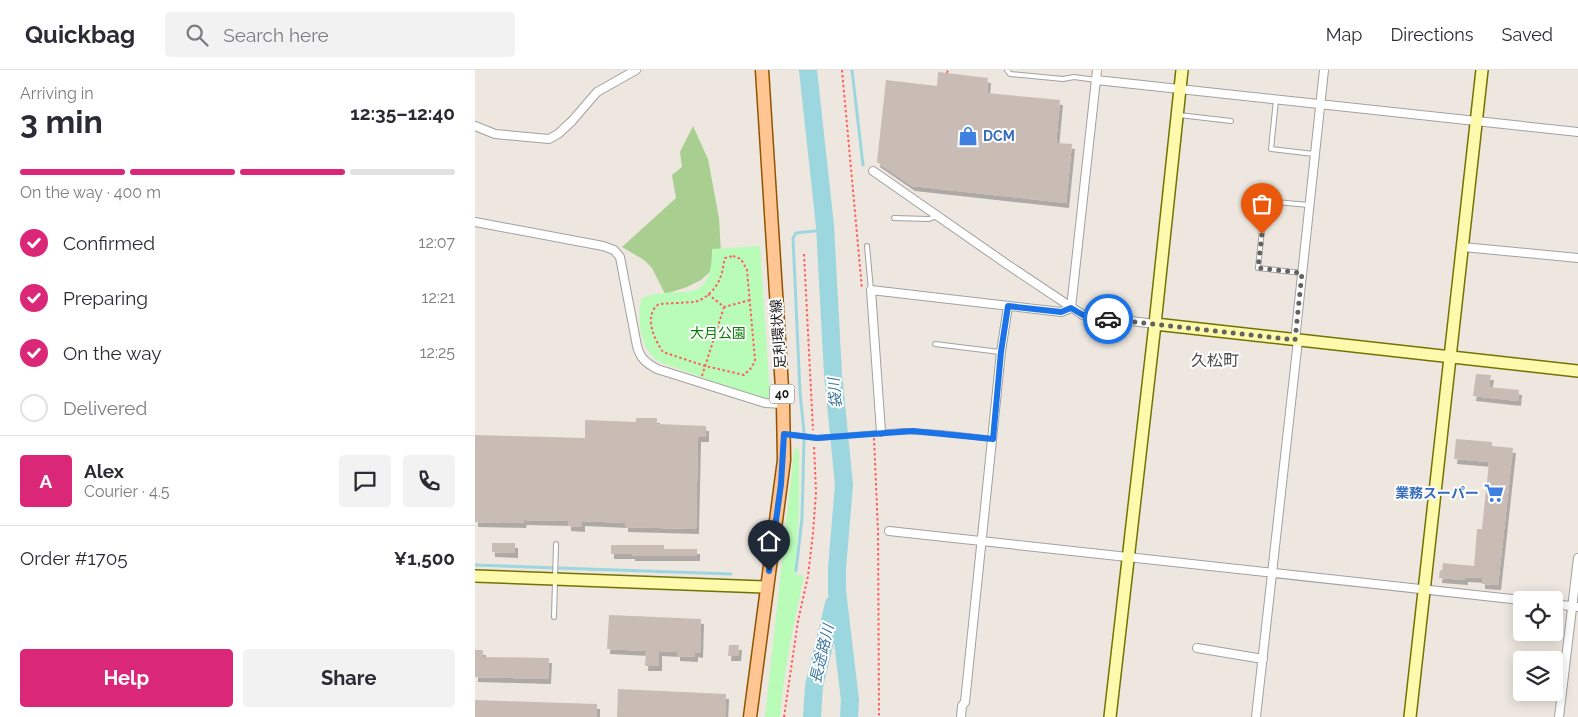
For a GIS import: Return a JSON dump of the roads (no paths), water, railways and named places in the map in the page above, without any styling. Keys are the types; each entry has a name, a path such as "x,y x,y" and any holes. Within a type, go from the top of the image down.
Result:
{"main road":[{"name":"足利環状線","path":"750,717 781,484 784,434 762,70"}],"street":[{"path":"475,126 495,134 549,139 558,134 597,92 636,70"},
{"path":"1071,308 1097,70"},
{"path":"1110,717 1182,70"},
{"path":"1256,717 1273,573 1324,70"},
{"path":"1410,717 1482,70"},
{"path":"1096,80 1578,132"},
{"path":"873,171 1083,315 1578,371"},
{"path":"475,222 603,246 614,250 620,257 639,355 646,363 657,369 765,403 783,404"},
{"path":"1463,247 1578,258"},
{"path":"881,432 871,290 1061,312 1071,308"},
{"path":"961,717 965,702 1001,352 1008,306"},
{"path":"889,531 1513,599"},
{"path":"1559,717 1575,606 1578,558"},
{"path":"475,576 766,587"},
{"path":"1197,648 1263,659"}],"lane":[{"path":"1007,70 1010,74 1063,79 1075,77 1096,80"},
{"path":"1073,70 1075,77"},
{"path":"1277,99 1271,149 1314,154"},
{"path":"1177,114 1231,121"},
{"path":"1302,273 1258,268 1265,201 1309,205"},
{"path":"894,218 929,219 938,216"},
{"path":"867,246 871,290"},
{"path":"935,344 1001,352"},
{"path":"784,434 817,438 881,432 923,431 993,439"},
{"path":"555,617 556,544"}],"waterway":[{"name":"袋川","path":"808,70 825,226 833,374 844,485 837,568 837,591 850,700 849,717"},
{"path":"852,70 863,165"},
{"path":"804,432 800,392 793,238 796,233 815,231 825,226"},
{"path":"796,571 802,518 804,440"},
{"path":"475,565 731,574"},
{"name":"長途路川","path":"812,717 814,686 834,604"}],"place":[{"name":"DCM","path":"968,136"},
{"name":"業務スーパー","path":"1494,493"}],"district":[{"name":"久松町","path":"1215,360"}],"park label":[{"name":"大月公園","path":"718,333"}]}
